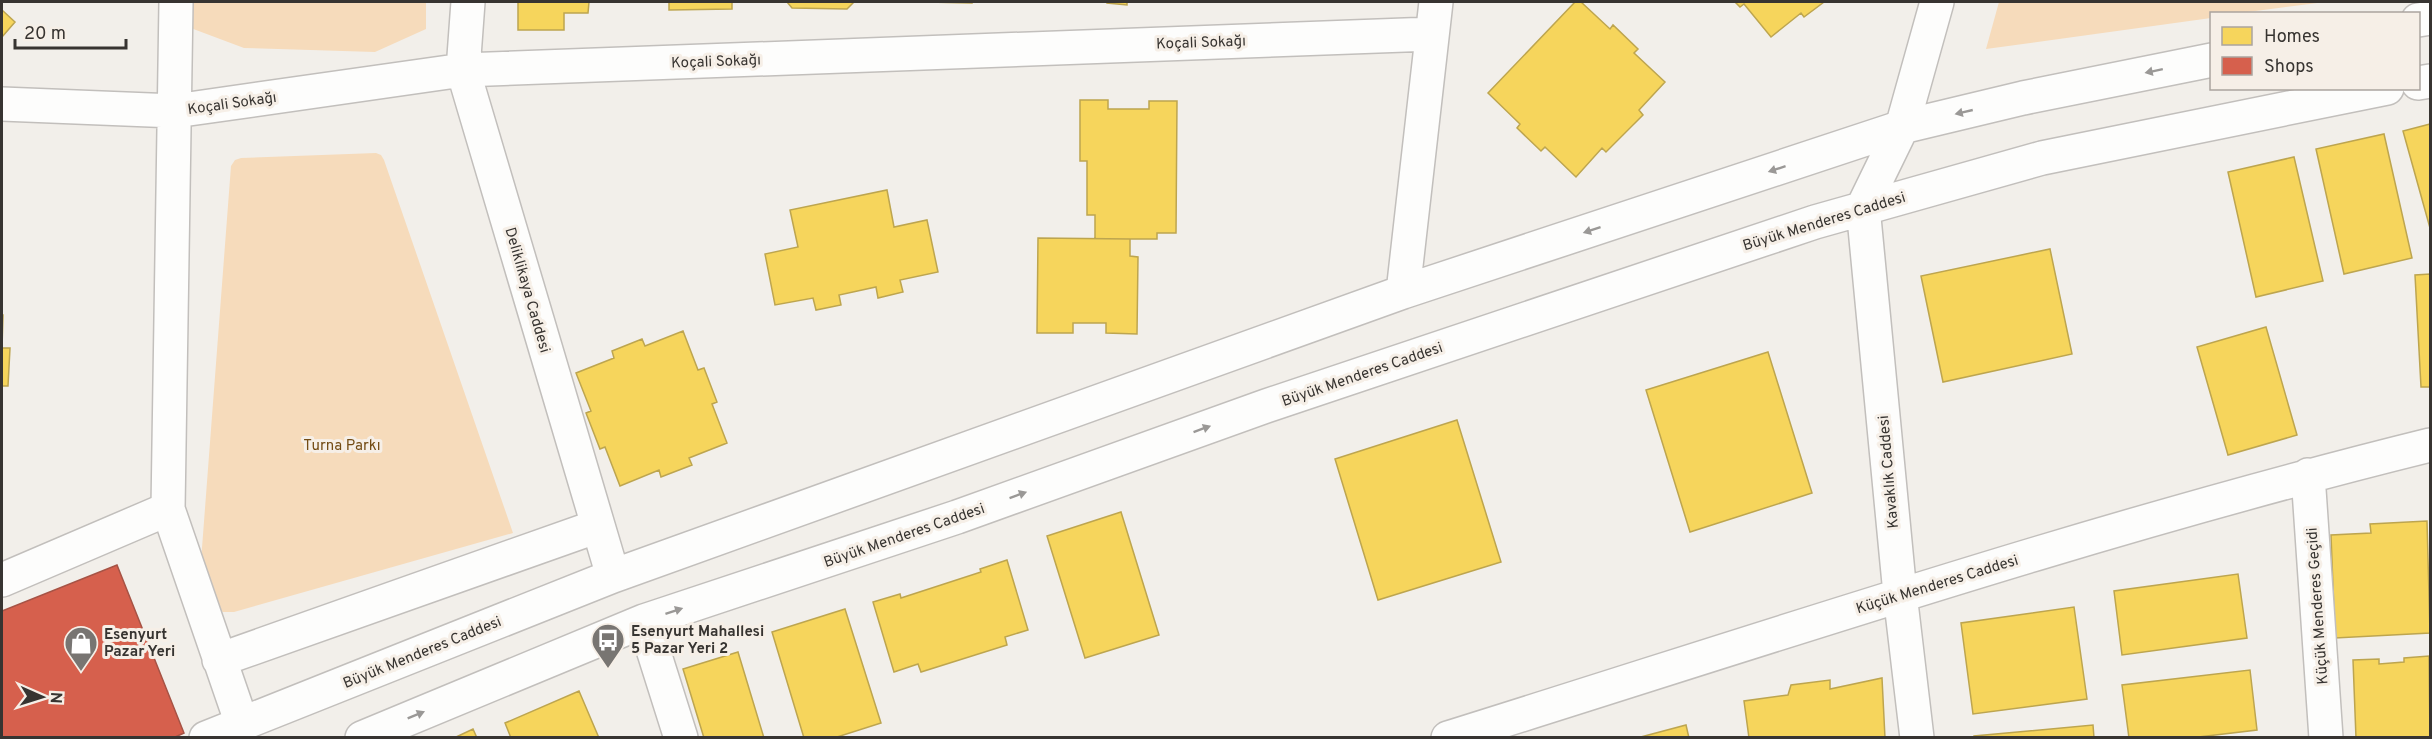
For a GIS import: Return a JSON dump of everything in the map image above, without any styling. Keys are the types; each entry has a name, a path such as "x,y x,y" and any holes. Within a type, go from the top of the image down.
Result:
{"street":[{"path":"177,2 168,509 242,723"},
{"name":"Deliklikaya Caddesi","path":"468,2 463,70 613,576"},
{"path":"1403,292 1436,2"},
{"path":"1863,207 1902,127 1937,2"},
{"name":"Koçali Sokağı","path":"2,104 175,111 463,70 1432,34"},
{"name":"Büyük Menderes Caddesi","path":"206,738 613,576 1403,292 1902,127 2023,98 2210,60"},
{"name":"Büyük Menderes Caddesi","path":"362,738 644,621 957,517 1277,402 1863,207 2042,158 2377,90"},
{"name":"Kavaklık Caddesi","path":"1863,207 1900,594 1917,738"},
{"name":"Küçük Menderes Caddesi","path":"1448,738 1527,726 1900,594 2308,475 2430,445"},
{"name":"Küçük Menderes Geçidi","path":"2308,475 2326,738"},
{"path":"2,580 168,509"},
{"path":"219,660 598,526"},
{"path":"644,621 681,738"}],"green space":[{"path":"173,2 426,2 426,29 375,52 244,48 172,21"},
{"path":"1999,2 2325,2 2248,12 2210,12 2210,18 1986,49"},
{"name":"Turna Parkı","path":"376,153 384,160 513,533 234,612 223,612 219,610 201,561 231,166 235,160 241,158"}],"building: Homes":[{"path":"518,2 589,2 588,13 564,13 564,30 518,30"},
{"path":"669,2 732,2 732,9 669,10"},
{"path":"787,2 854,2 847,9 792,8"},
{"path":"926,2 972,2 972,3"},
{"path":"1127,2 1127,5 1107,3"},
{"path":"1575,2 1581,2 1610,29 1613,25 1638,49 1634,53 1665,82 1639,110 1643,115 1606,152 1602,148 1576,177 1545,147 1541,151 1517,128 1520,124 1488,93"},
{"path":"1735,2 1824,2 1804,17 1801,13 1771,37 1744,4 1740,7"},
{"path":"2,10 15,22 2,37"},
{"path":"1080,100 1108,100 1108,109 1149,109 1149,101 1177,101 1176,233 1157,233 1157,239 1095,239 1095,215 1087,215 1087,161 1080,161"},
{"path":"2430,124 2430,228 2403,131"},
{"path":"2384,134 2412,258 2344,274 2316,149"},
{"path":"2294,157 2323,281 2256,297 2228,172"},
{"path":"887,190 894,227 927,220 938,272 900,280 903,292 878,298 876,287 839,295 841,305 816,310 813,298 775,305 765,254 798,247 790,210"},
{"path":"1038,238 1130,239 1130,256 1138,257 1137,334 1106,333 1106,323 1073,323 1073,333 1037,333"},
{"path":"2050,249 2072,354 1943,382 1921,276"},
{"path":"2430,274 2430,387 2421,387 2415,275"},
{"path":"2266,327 2297,435 2228,455 2197,347"},
{"path":"683,331 698,370 704,368 717,402 712,404 727,443 689,458 692,465 661,477 659,470 620,486 605,447 600,449 586,413 591,411 576,373 614,358 612,351 642,339 645,346"},
{"path":"2,348 10,348 8,386 2,386"},
{"path":"1768,352 1812,493 1690,532 1646,390"},
{"path":"1457,420 1501,562 1378,600 1335,459"},
{"path":"1121,512 1159,635 1085,658 1047,536"},
{"path":"2427,521 2430,633 2335,638 2331,535 2371,533 2370,524"},
{"path":"1007,560 1028,630 1005,637 1007,645 921,672 918,664 894,672 873,602 900,594 901,598 981,572 980,569"},
{"path":"2238,574 2247,638 2122,655 2114,591"},
{"path":"2074,607 2087,699 1973,714 1961,623"},
{"path":"845,609 881,723 834,738 804,738 772,632"},
{"path":"738,652 764,738 704,738 683,669"},
{"path":"2429,656 2430,738 2356,738 2353,660 2379,659 2379,664 2404,662 2404,658"},
{"path":"2250,670 2257,730 2190,738 2129,738 2122,685"},
{"path":"1882,678 1885,738 1749,738 1744,701 1788,695 1791,685 1830,680 1830,689"},
{"path":"579,691 599,738 511,738 505,723"},
{"path":"1686,725 1689,738 1637,738"},
{"path":"2093,725 2094,738 1974,738 1974,736"},
{"path":"473,729 477,738 454,738"}],"building: Shops":[{"name":"Esenyurt Pazar Yeri","path":"117,565 184,733 173,738 2,738 2,611"}],"place":[{"name":"Esenyurt Mahallesi 5 Pazar Yeri 2","path":"608,669"},
{"name":"Esenyurt Pazar Yeri","path":"81,672"}]}
